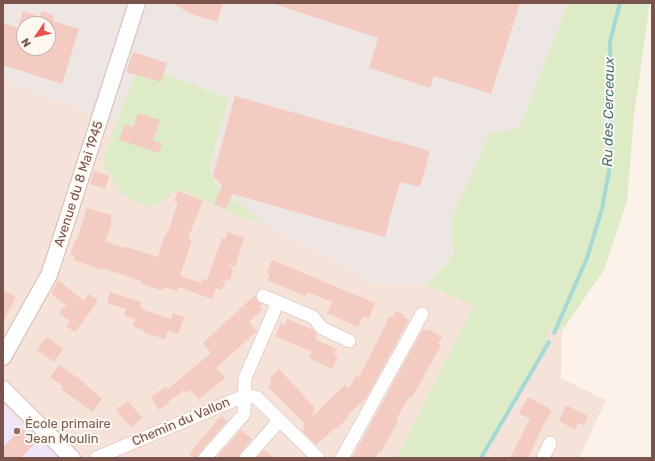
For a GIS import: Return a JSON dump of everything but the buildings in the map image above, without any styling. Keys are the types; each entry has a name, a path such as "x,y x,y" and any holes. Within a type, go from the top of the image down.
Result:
{"street":[{"name":"Avenue du 8 Mai 1945","path":"3,357 52,266 137,3"},
{"path":"263,296 313,316 322,328 349,341"},
{"name":"Chemin du Vallon","path":"205,458 244,414 245,378 278,302"},
{"path":"342,458 422,314"},
{"path":"3,389 72,458"},
{"name":"Chemin du Vallon","path":"96,458 244,396 256,397 318,458"},
{"path":"246,458 280,420"},
{"path":"544,458 550,443"}],"shaded area":[{"path":"3,3 568,3 519,128 451,220 453,256 426,285 375,283 264,224 216,184 209,169 229,99 140,63 116,123 3,80"},
{"path":"3,80 116,123 102,162 179,189 238,216 264,224 375,283 426,285 489,310 562,331 561,378 606,400 579,458 3,458"},
{"name":"École primaire Jean Moulin","path":"3,404 58,458 3,458"}],"green space":[{"path":"568,3 650,3 634,116 627,201 604,270 562,331 551,328 533,372 483,458 396,458 474,305 426,285 453,256 451,220 490,133 519,128"},
{"path":"140,63 229,99 209,169 216,184 264,224 238,216 179,189 151,208 123,195 102,162"}],"waterway":[{"name":"Ru des Cerceaux","path":"554,333 587,258 602,209 611,160 610,42 620,3"},
{"name":"Ru des Cerceaux","path":"481,458 549,342"}],"place":[{"name":"École primaire Jean Moulin","path":"17,431"}]}
